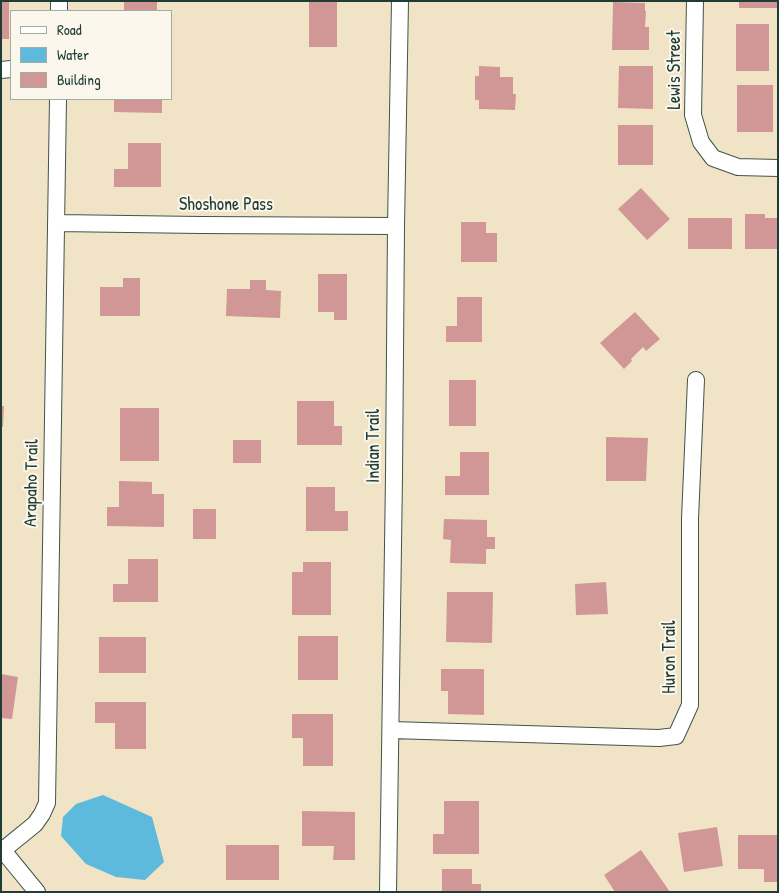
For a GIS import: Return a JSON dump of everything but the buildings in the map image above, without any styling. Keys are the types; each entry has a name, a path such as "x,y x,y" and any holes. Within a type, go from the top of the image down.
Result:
{"street":[{"name":"Indian Trail","path":"388,892 400,1"},
{"name":"Lewis Street","path":"695,1 693,115 700,142 713,158 738,167 778,168"},
{"name":"Arapaho Trail","path":"2,849 35,824 47,803 58,100"},
{"name":"Shoshone Pass","path":"56,223 209,226 396,226"},
{"name":"Huron Trail","path":"391,730 659,738 676,736 690,705 690,519 696,380"},
{"path":"2,849 36,892"}],"water":[{"path":"103,795 152,817 164,862 145,880 116,877 86,864 61,836 63,817 76,804"}]}
